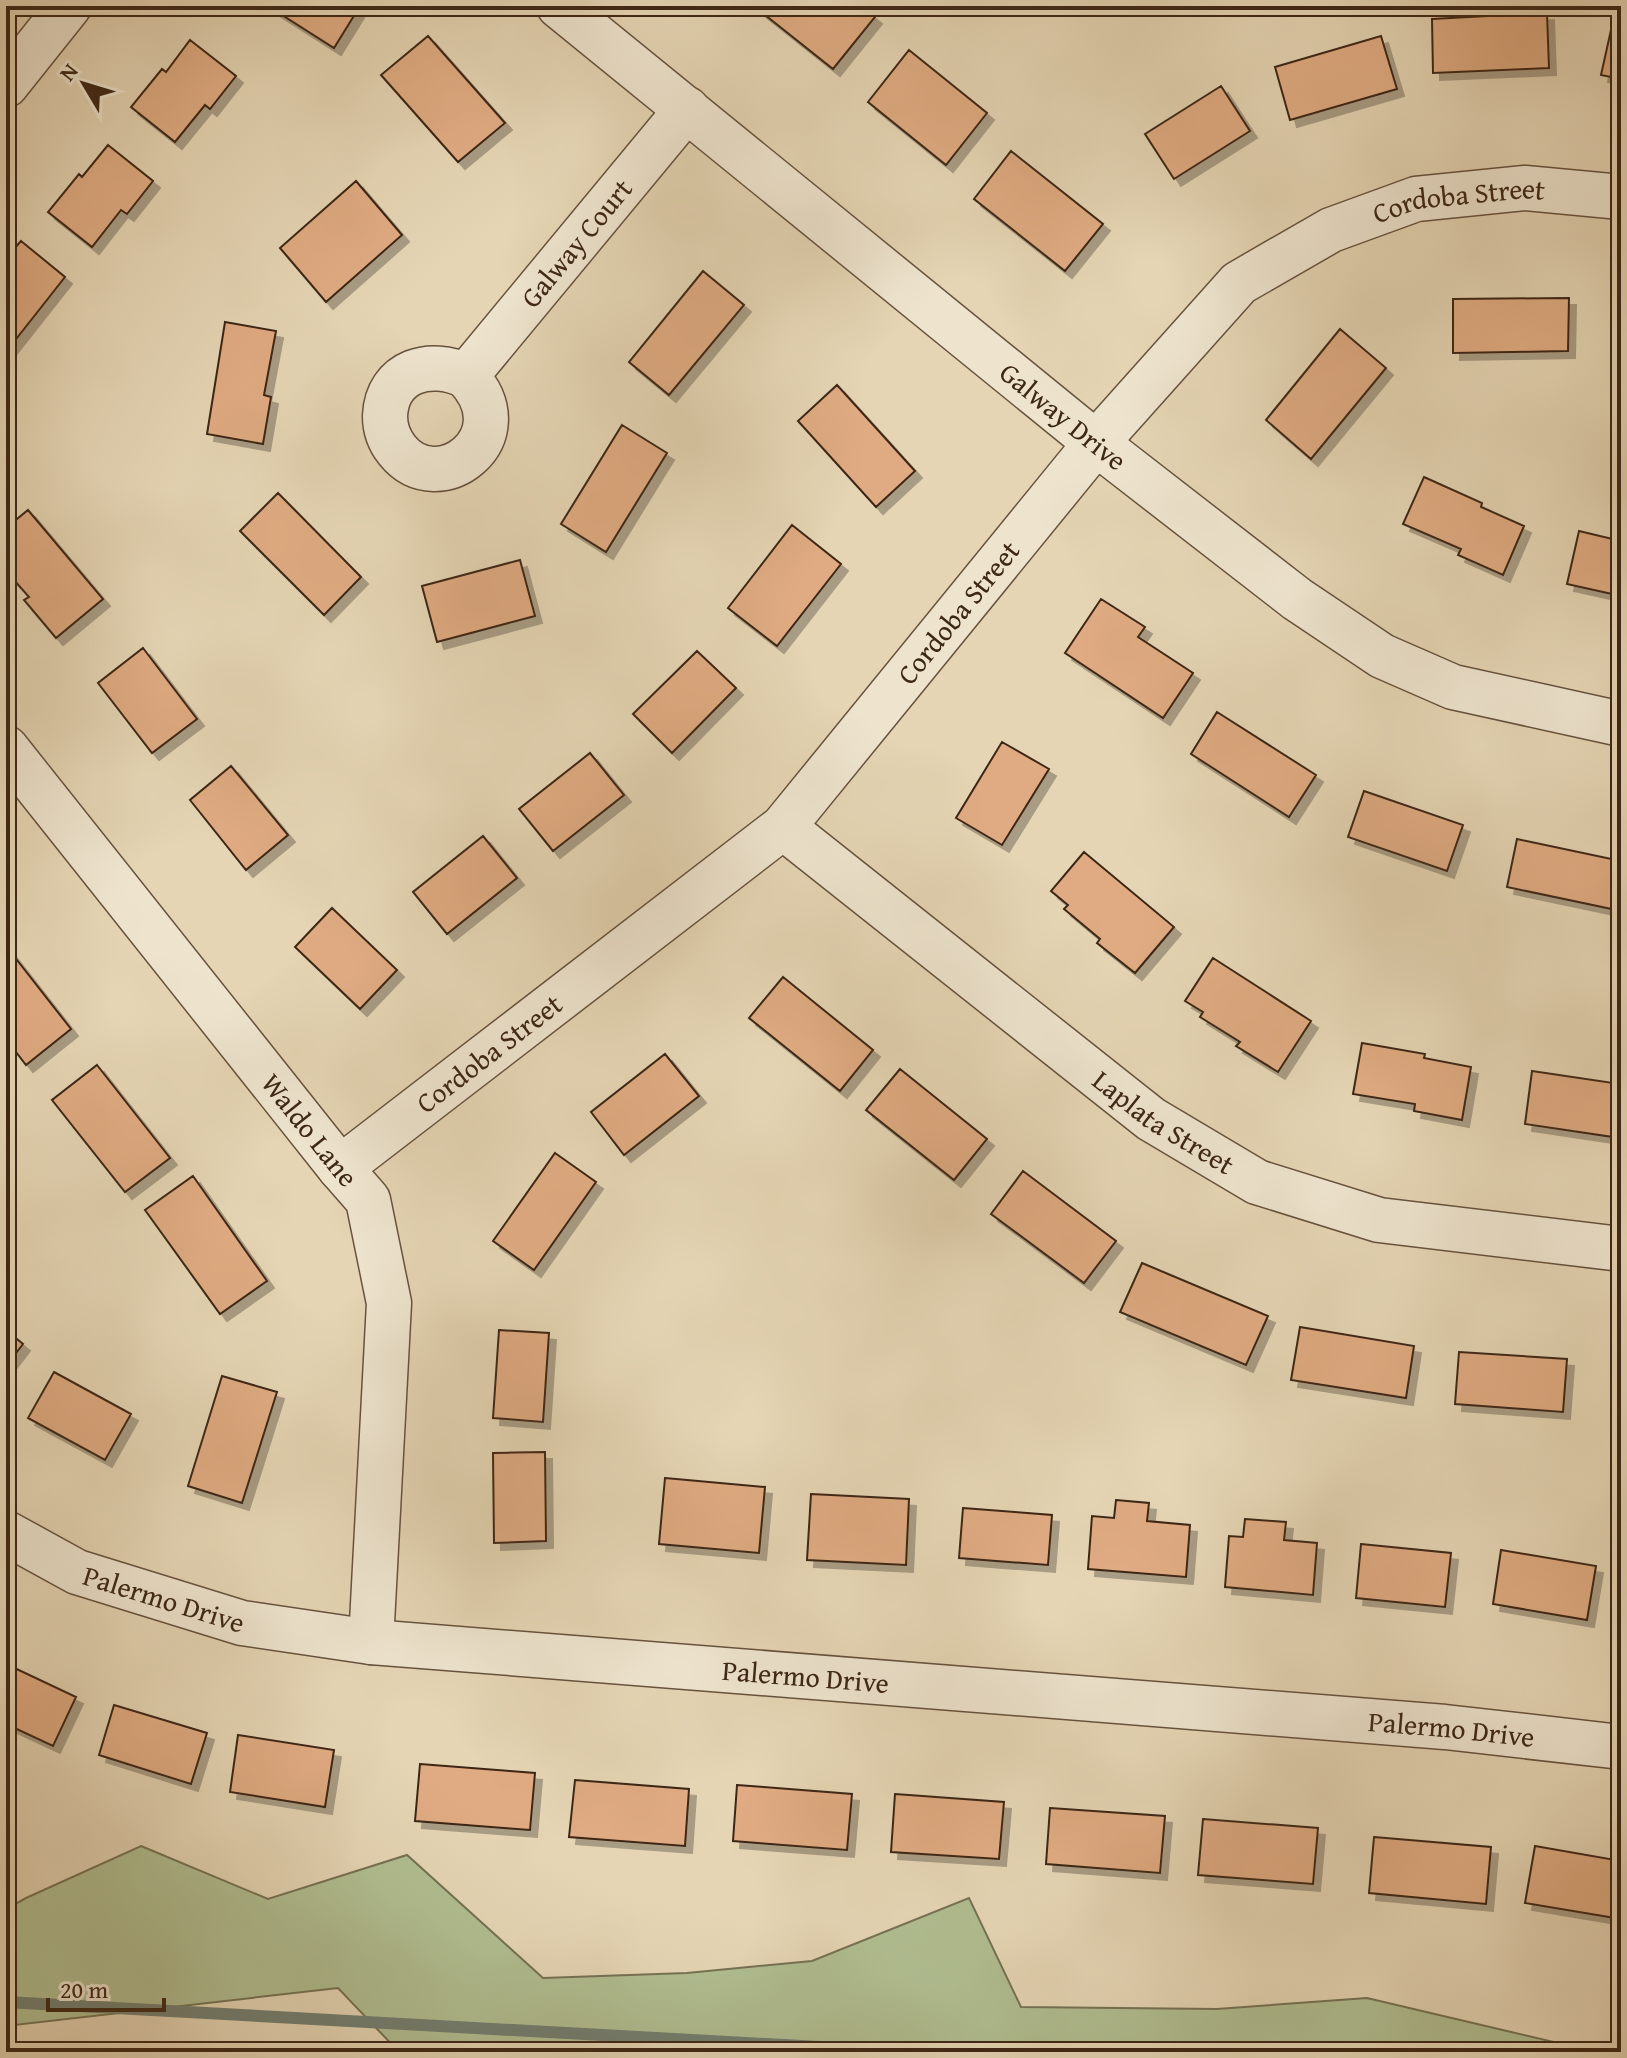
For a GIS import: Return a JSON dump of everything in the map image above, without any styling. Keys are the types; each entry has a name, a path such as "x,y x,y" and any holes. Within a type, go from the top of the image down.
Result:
{"street":[{"path":"6,85 69,6"},
{"name":"Galway Drive","path":"559,6 1096,443 1297,599 1382,656 1453,687 1621,724"},
{"name":"Galway Court","path":"466,376 687,109"},
{"name":"Cordoba Street","path":"340,1168 783,827 1096,443 1239,283 1331,230 1416,199 1525,188 1621,197"},
{"name":"Waldo Lane","path":"6,748 368,1200 389,1303 371,1642"},
{"name":"Laplata Street","path":"783,827 1151,1119 1257,1182 1379,1220 1621,1249"},
{"name":"Palermo Drive","path":"6,1533 77,1572 242,1623 371,1642 1445,1727 1621,1747"}],"green space":[{"path":"141,1846 268,1899 407,1855 543,1978 687,1973 812,1961 969,1898 1021,2007 1217,2009 1367,1998 1596,2052 399,2052 338,1988 6,2026 6,1909"}],"building":[{"path":"268,6 360,6 334,48"},
{"path":"861,6 875,17 833,69 755,7"},
{"path":"1547,13 1549,68 1433,73 1432,19"},
{"path":"1613,21 1621,23 1621,79 1601,75"},
{"path":"428,36 505,123 458,162 381,75"},
{"path":"1381,36 1397,89 1290,120 1275,67"},
{"path":"190,40 236,76 210,109 205,105 175,142 131,107 162,69 166,72"},
{"path":"909,50 987,113 946,165 868,102"},
{"path":"1221,86 1250,131 1174,179 1145,134"},
{"path":"108,145 153,181 127,214 121,210 92,247 48,212"},
{"path":"1011,151 1103,224 1065,271 974,199"},
{"path":"356,181 402,235 326,302 280,248"},
{"path":"21,241 65,277 9,348 6,345 6,258"},
{"path":"703,271 744,305 669,395 629,362"},
{"path":"1569,298 1568,351 1453,353 1453,299"},
{"path":"225,322 276,331 264,395 271,397 263,444 207,434"},
{"path":"1340,329 1386,368 1311,459 1266,420"},
{"path":"837,385 915,471 876,507 798,421"},
{"path":"622,425 667,453 606,552 561,524"},
{"path":"1424,477 1524,526 1503,575 1458,555 1461,549 1403,524"},
{"path":"278,493 361,577 324,615 240,531"},
{"path":"28,510 103,599 56,638 24,600 29,597 6,571 6,528"},
{"path":"792,525 841,564 777,646 728,608"},
{"path":"1579,531 1621,541 1621,596 1567,584"},
{"path":"520,560 535,616 437,642 422,586"},
{"path":"1101,599 1145,627 1138,637 1193,673 1163,718 1065,653"},
{"path":"143,648 197,719 152,753 98,683"},
{"path":"697,651 736,688 672,753 633,714"},
{"path":"1217,712 1316,775 1289,817 1191,754"},
{"path":"1002,742 1049,769 1002,845 956,818"},
{"path":"590,753 624,795 553,851 519,809"},
{"path":"231,766 288,835 246,870 190,800"},
{"path":"1364,791 1463,825 1447,871 1348,837"},
{"path":"483,836 517,878 447,934 413,892"},
{"path":"1517,839 1621,861 1621,911 1507,887"},
{"path":"1084,852 1174,927 1135,973 1097,943 1100,939 1064,909 1068,905 1051,891"},
{"path":"332,908 397,970 360,1009 295,947"},
{"path":"6,946 71,1029 26,1065 6,1039"},
{"path":"1213,958 1311,1021 1278,1072 1236,1046 1240,1042 1200,1017 1203,1012 1185,1001"},
{"path":"783,977 873,1050 840,1091 749,1018"},
{"path":"1362,1043 1425,1054 1424,1058 1471,1067 1462,1120 1414,1111 1415,1104 1353,1094"},
{"path":"665,1054 699,1096 624,1155 591,1112"},
{"path":"97,1065 170,1158 125,1192 52,1100"},
{"path":"900,1069 987,1139 954,1180 866,1110"},
{"path":"1532,1071 1620,1084 1613,1137 1525,1124"},
{"path":"555,1153 596,1182 534,1270 493,1241"},
{"path":"1023,1171 1116,1241 1084,1283 991,1214"},
{"path":"193,1176 267,1281 220,1314 145,1210"},
{"path":"1142,1263 1268,1316 1246,1365 1120,1312"},
{"path":"1300,1327 1414,1346 1406,1398 1291,1380"},
{"path":"6,1330 23,1344 6,1366"},
{"path":"499,1330 549,1333 543,1422 493,1418"},
{"path":"1459,1352 1567,1359 1563,1412 1455,1404"},
{"path":"1621,1370 1621,1424 1613,1423"},
{"path":"54,1372 131,1414 105,1460 28,1418"},
{"path":"222,1376 277,1392 242,1503 188,1486"},
{"path":"545,1452 546,1541 494,1543 493,1453"},
{"path":"665,1478 765,1487 759,1553 659,1544"},
{"path":"811,1494 909,1499 906,1565 807,1560"},
{"path":"1116,1500 1149,1503 1147,1521 1190,1525 1186,1577 1088,1569 1092,1516 1114,1518"},
{"path":"963,1508 1052,1515 1048,1565 959,1558"},
{"path":"1245,1519 1286,1522 1284,1540 1317,1543 1313,1595 1225,1587 1229,1536 1243,1537"},
{"path":"1361,1544 1451,1553 1445,1607 1356,1598"},
{"path":"1501,1550 1596,1566 1587,1620 1493,1604"},
{"path":"6,1664 76,1697 53,1746 6,1724"},
{"path":"114,1705 207,1733 191,1784 99,1755"},
{"path":"238,1735 334,1750 325,1807 230,1792"},
{"path":"420,1764 535,1773 530,1830 415,1821"},
{"path":"575,1780 689,1789 685,1846 569,1837"},
{"path":"737,1785 852,1794 847,1850 733,1841"},
{"path":"895,1794 1004,1802 999,1859 891,1852"},
{"path":"1050,1808 1165,1816 1160,1873 1046,1864"},
{"path":"1203,1819 1318,1828 1313,1884 1198,1875"},
{"path":"1374,1837 1491,1847 1486,1904 1369,1893"},
{"path":"1535,1846 1621,1861 1621,1919 1525,1903"}],"waterway":[{"path":"6,2002 909,2052"}]}
